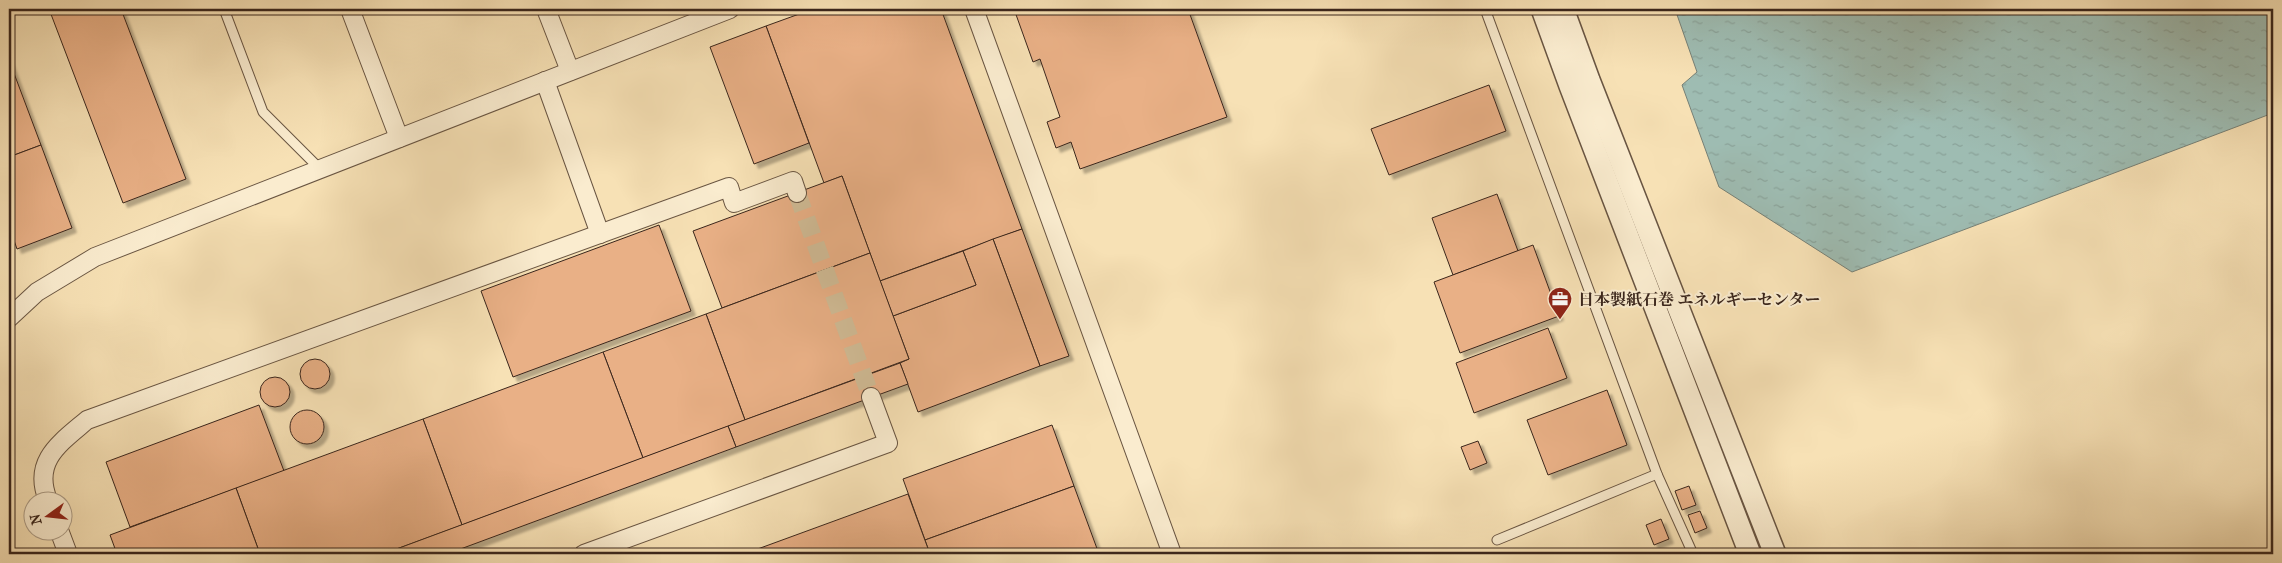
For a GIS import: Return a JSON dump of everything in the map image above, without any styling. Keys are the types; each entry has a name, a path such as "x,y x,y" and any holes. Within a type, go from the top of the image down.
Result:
{"street":[{"path":"350,9 399,138"},
{"path":"546,9 570,71"},
{"path":"9,318 37,292 95,257 729,9"},
{"path":"974,9 1172,554"},
{"path":"1542,9 1577,105 1750,554"},
{"path":"1563,9 1592,89 1775,554"},
{"path":"545,81 600,234"},
{"path":"44,490 44,466 57,445 87,420 729,187 734,202 793,181 797,193"},
{"path":"584,554 888,443 871,397"},
{"path":"63,540 68,554"}],"lane":[{"path":"224,9 264,112 320,169"},
{"path":"1485,9 1657,474 1693,554"},
{"path":"1497,540 1657,474"}],"water":[{"path":"1675,9 2273,9 2273,113 1852,272 1719,187 1682,85 1697,72"}],"building":[{"path":"49,9 121,9 186,179 123,203"},
{"path":"813,9 941,9 1022,229 880,281 842,176 824,183 766,26"},
{"path":"1014,9 1188,9 1227,117 1080,169 1071,142 1056,148 1047,122 1060,117 1040,59 1033,62"},
{"path":"766,26 809,143 754,164 710,47"},
{"path":"9,60 41,145 9,157"},
{"path":"1489,85 1506,131 1389,175 1371,129"},
{"path":"41,145 72,228 17,249 9,226 9,157"},
{"path":"842,176 870,253 722,308 693,231"},
{"path":"1497,194 1518,251 1453,275 1432,218"},
{"path":"659,225 691,311 513,377 481,291"},
{"path":"1022,229 1069,356 1040,366 993,239"},
{"path":"993,239 1040,366 918,412 900,363 909,359 893,316 976,285 963,251"},
{"path":"1533,245 1559,316 1460,353 1434,282"},
{"path":"963,251 976,285 893,316 880,281"},
{"path":"870,253 909,359 745,420 706,314"},
{"path":"706,314 745,420 643,458 603,352"},
{"path":"1548,328 1567,378 1474,413 1456,363"},
{"path":"603,352 643,458 462,525 423,419"},
{"path":"315,359 321,360 329,368 329,380 321,388 315,389 309,388 301,380 300,374 301,368 309,360"},
{"path":"900,363 908,384 736,447 728,426"},
{"path":"275,377 285,382 290,392 285,402 275,407 265,402 260,392 265,382"},
{"path":"1607,390 1627,445 1548,475 1527,420"},
{"path":"259,405 284,471 130,527 106,462"},
{"path":"307,410 319,415 324,427 319,439 307,444 295,439 290,427 295,415"},
{"path":"423,419 462,525 383,554 260,554 236,488"},
{"path":"1052,425 1074,486 925,540 903,479"},
{"path":"728,426 736,447 447,554 383,554"},
{"path":"1478,441 1487,463 1470,470 1461,447"},
{"path":"1074,486 1099,554 930,554 925,540"},
{"path":"1689,486 1696,505 1682,510 1675,491"},
{"path":"236,488 260,554 117,554 110,535"},
{"path":"908,494 930,554 744,554"},
{"path":"1700,511 1707,528 1695,533 1688,515"},
{"path":"1661,519 1669,539 1654,545 1646,525"}],"tunnel":[{"path":"797,193 871,397"}],"place":[{"name":"日本製紙石巻 エネルギーセンター","path":"1560,320"}]}
